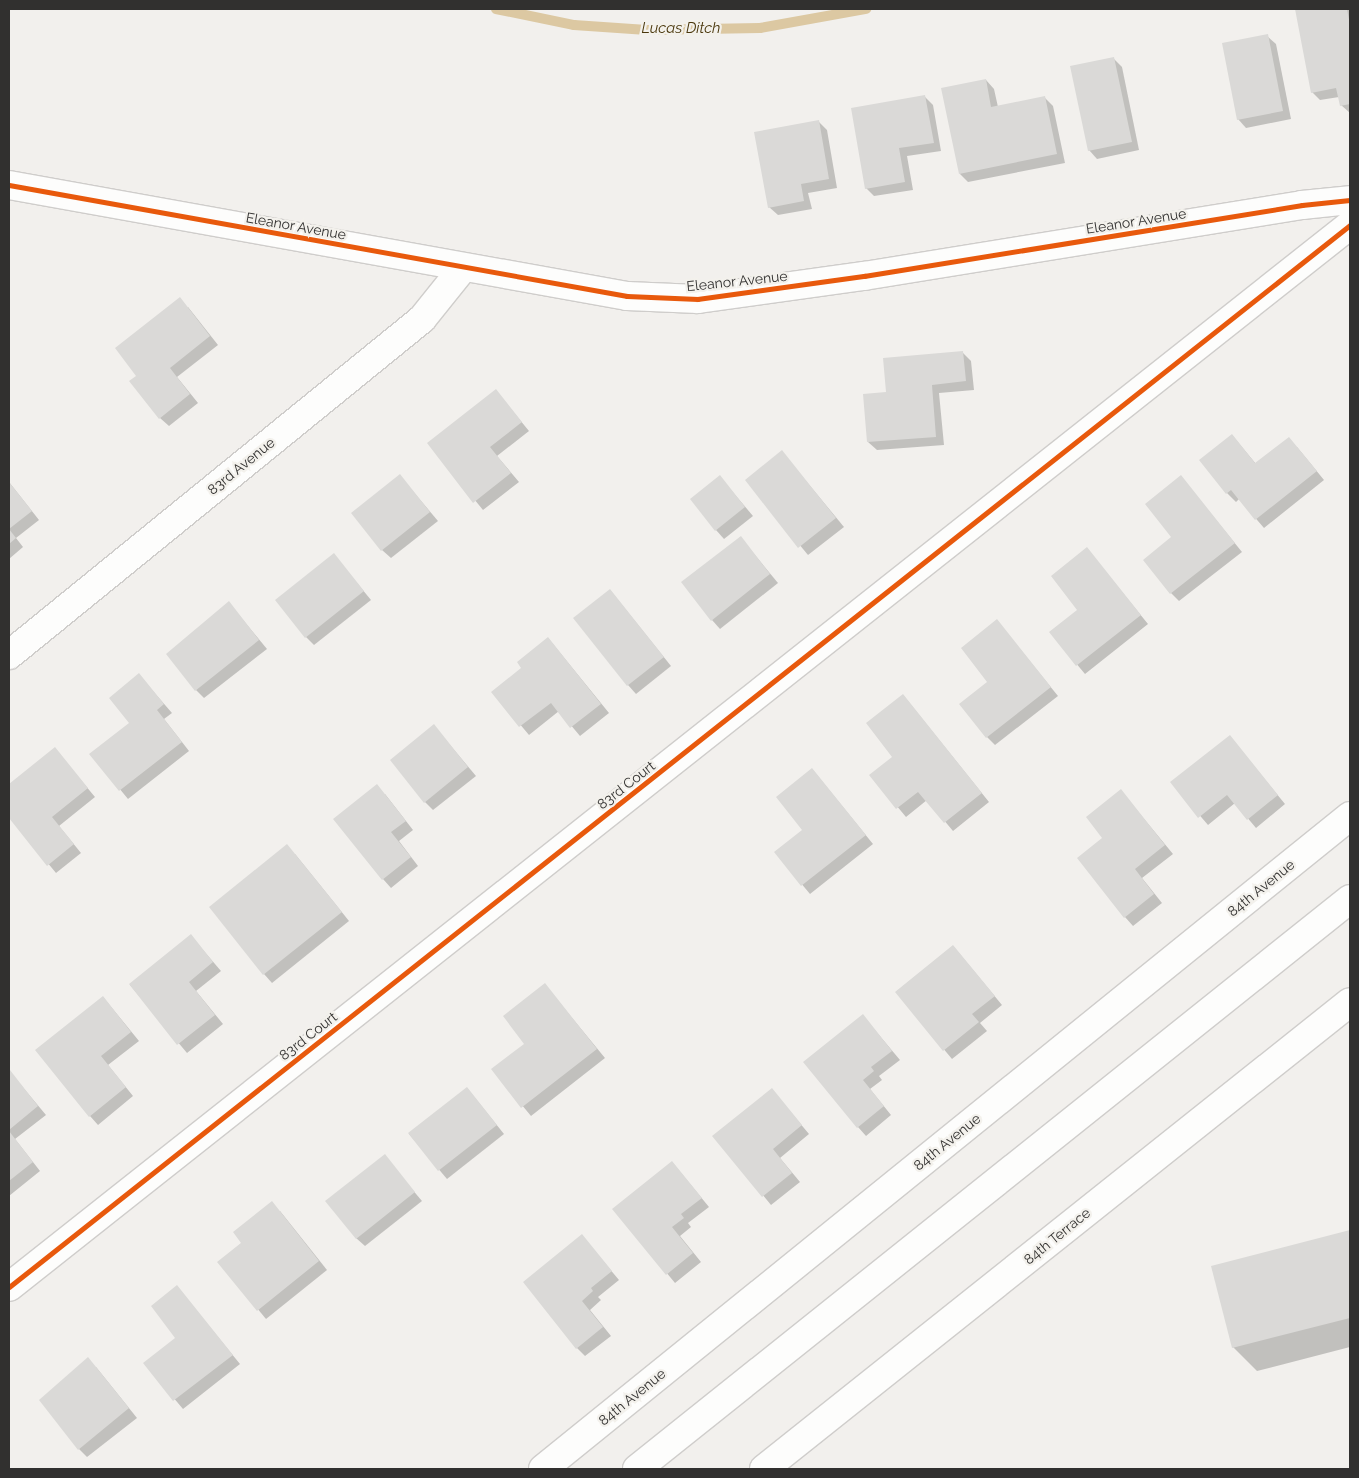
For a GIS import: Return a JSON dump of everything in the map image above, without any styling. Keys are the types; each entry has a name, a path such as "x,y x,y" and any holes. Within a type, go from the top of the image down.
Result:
{"street":[{"name":"Eleanor Avenue","path":"9,185 626,296 698,299 873,275 1302,205 1350,200"},
{"name":"83rd Court","path":"9,1287 1350,225"},
{"name":"83rd Avenue","path":"9,655 422,319 463,268"},
{"name":"84th Avenue","path":"543,1469 1350,816"},
{"path":"638,1469 1350,899"},
{"name":"84th Terrace","path":"764,1469 1350,1002"}],"building":[{"path":"1295,9 1347,9 1350,25 1350,104 1340,106 1336,88 1311,93"},
{"path":"1268,34 1283,111 1237,120 1222,43"},
{"path":"1114,57 1132,142 1088,151 1070,66"},
{"path":"986,79 991,107 1045,96 1057,154 959,174 941,88"},
{"path":"925,95 934,143 899,148 905,182 865,189 851,108"},
{"path":"819,120 829,179 801,184 804,201 768,208 754,132"},
{"path":"180,297 210,336 170,368 190,394 159,419 129,381 136,376 115,348"},
{"path":"963,351 966,381 932,385 936,437 867,442 863,394 886,392 883,358"},
{"path":"496,389 522,422 490,447 511,473 473,503 427,443"},
{"path":"1232,434 1255,463 1289,437 1317,471 1255,520 1231,490 1226,494 1199,460"},
{"path":"782,450 836,518 798,548 745,480"},
{"path":"400,474 430,512 381,551 351,513"},
{"path":"720,475 745,507 715,531 690,499"},
{"path":"1181,475 1235,543 1170,594 1143,560 1171,537 1145,504"},
{"path":"9,482 32,511 9,529"},
{"path":"9,529 16,538 9,544"},
{"path":"741,536 770,574 711,621 681,582"},
{"path":"1087,547 1141,615 1076,666 1049,632 1077,610 1051,576"},
{"path":"334,553 364,591 305,638 275,600"},
{"path":"610,589 664,657 627,686 573,618"},
{"path":"229,601 259,640 195,691 166,654"},
{"path":"997,619 1051,687 986,738 959,704 987,682 961,648"},
{"path":"548,637 601,704 570,728 551,703 519,727 491,692 521,668 517,662"},
{"path":"139,673 164,704 157,710 182,742 119,791 89,754 129,723 109,698"},
{"path":"903,694 982,793 944,823 918,792 896,809 869,775 892,757 866,723"},
{"path":"434,724 468,767 424,803 390,760"},
{"path":"1230,735 1278,795 1247,820 1227,795 1198,818 1170,782"},
{"path":"55,747 88,788 52,817 74,844 47,866 9,818 9,784"},
{"path":"812,768 866,835 801,886 774,852 802,830 776,797"},
{"path":"377,784 406,821 391,832 411,857 382,880 333,819"},
{"path":"1121,789 1165,845 1135,869 1154,894 1124,918 1077,858 1102,838 1086,817"},
{"path":"287,844 342,912 263,975 209,907"},
{"path":"191,934 213,962 189,982 215,1015 177,1045 129,984"},
{"path":"953,945 995,996 972,1014 979,1022 943,1051 895,992"},
{"path":"545,983 597,1049 521,1108 491,1069 524,1044 503,1016"},
{"path":"103,996 131,1032 101,1056 126,1087 89,1117 35,1050"},
{"path":"863,1014 892,1051 871,1067 874,1071 863,1080 884,1106 857,1128 803,1062"},
{"path":"9,1071 38,1106 9,1130"},
{"path":"467,1087 497,1125 438,1171 408,1133"},
{"path":"772,1088 802,1125 773,1149 792,1173 762,1197 712,1136"},
{"path":"9,1131 33,1162 9,1181"},
{"path":"385,1154 415,1192 356,1239 325,1201"},
{"path":"672,1161 702,1198 681,1214 684,1218 672,1227 693,1253 666,1275 612,1209"},
{"path":"272,1201 319,1261 257,1311 217,1262 241,1243 233,1232"},
{"path":"1350,1230 1350,1318 1232,1348 1211,1266"},
{"path":"582,1234 612,1271 591,1288 593,1291 582,1301 603,1327 576,1349 523,1282"},
{"path":"177,1285 233,1355 173,1401 143,1363 175,1338 151,1306"},
{"path":"88,1357 129,1408 78,1450 39,1400"}],"waterway":[{"name":"Lucas Ditch","path":"496,9 574,25 647,30 760,28 866,9"}],"cycle path":[{"path":"9,185 627,296 698,299 864,276 1302,205 1350,200"},
{"path":"9,1287 1350,225"}]}
